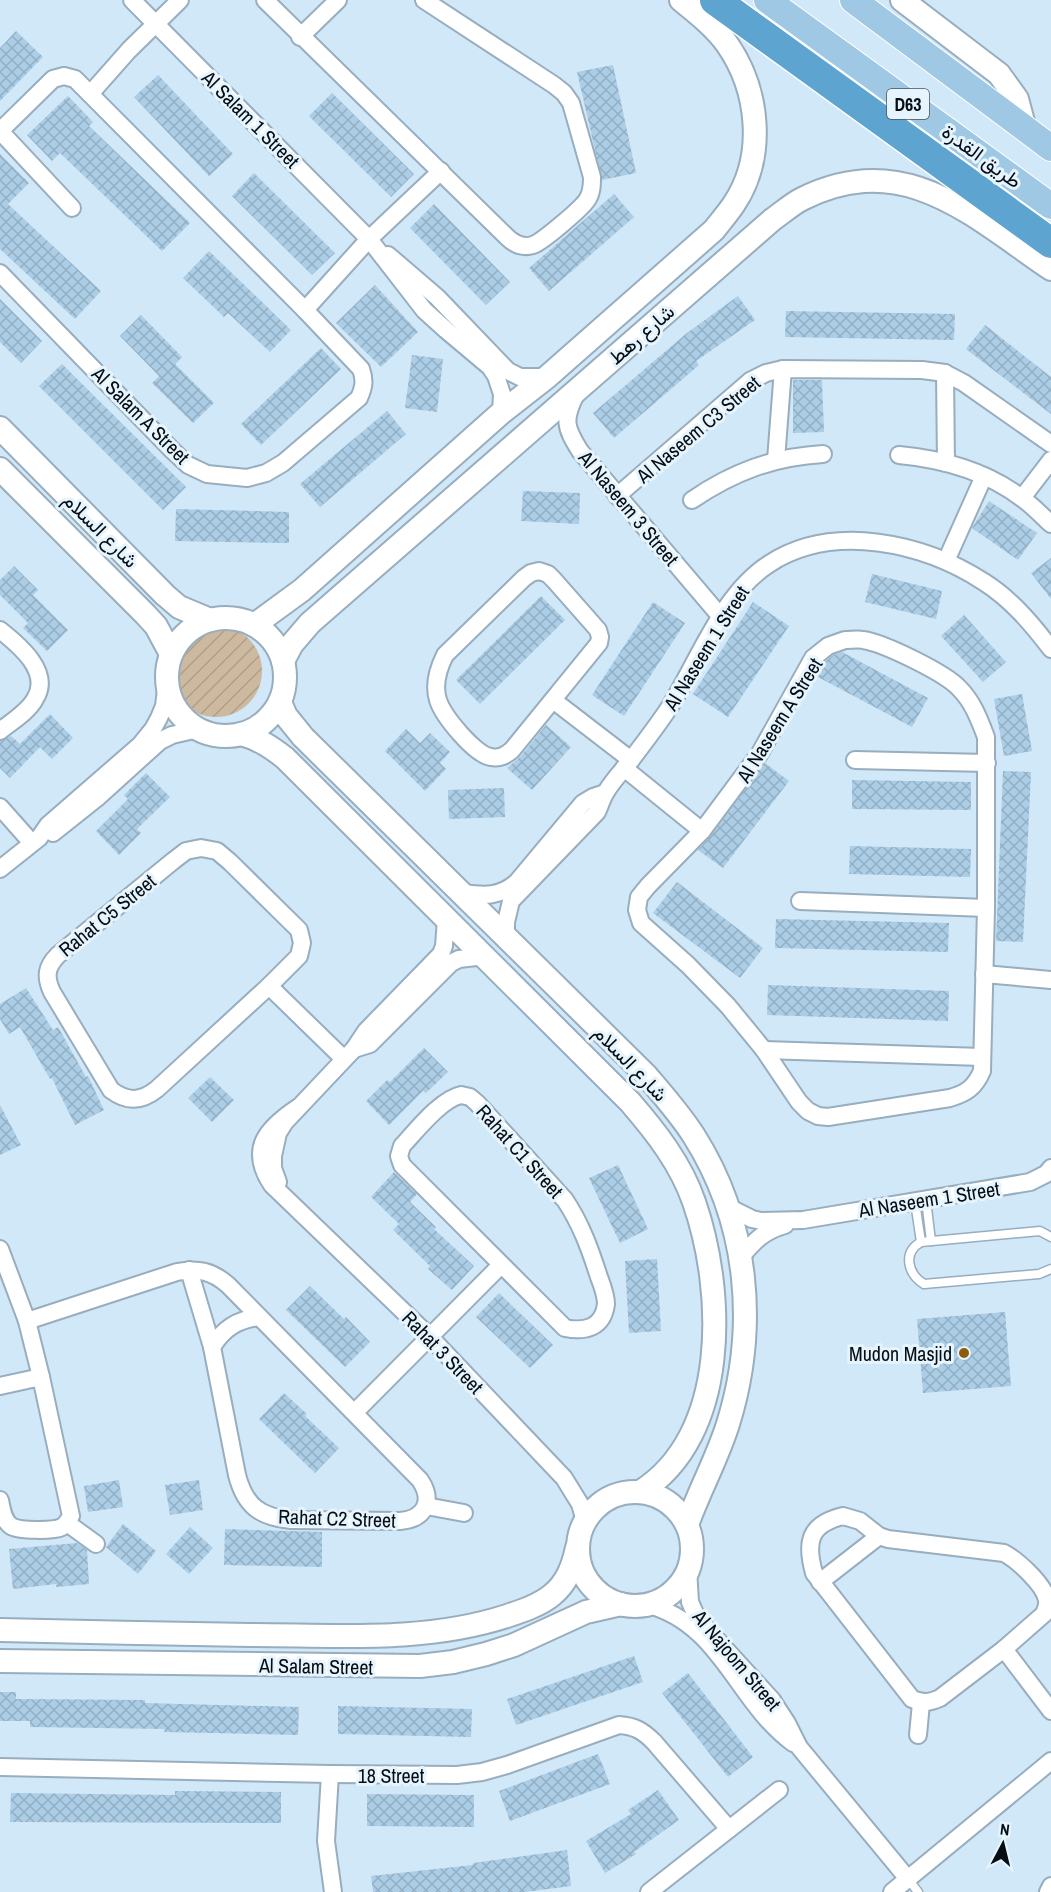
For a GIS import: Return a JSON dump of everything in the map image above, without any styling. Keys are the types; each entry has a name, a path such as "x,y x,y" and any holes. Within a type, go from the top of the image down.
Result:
{"highway":[{"path":"716,0 1051,243"}],"main road":[{"name":"طريق القدرة","path":"767,0 1051,206"},
{"name":"D63","path":"853,0 1051,148"}],"street":[{"name":"Al Salam 1 Street","path":"132,0 369,239 437,297 508,371 520,377 547,377"},
{"path":"91,93 129,50 180,0"},
{"path":"265,0 300,37 507,237 519,245 527,246 539,242 580,208 588,199 592,189 592,177 571,103 564,93 424,0"},
{"path":"300,37 338,0"},
{"name":"شارع رهط","path":"254,625 302,590 501,413 547,377 714,230 735,203 749,172 755,139 753,105 744,72 726,43 703,18 681,0"},
{"path":"902,0 999,75 1017,99 1025,129"},
{"name":"Al Salam A Street","path":"0,273 188,465 207,474 247,478 266,474 283,463 359,398 364,389 361,369 305,309 91,93 75,78 64,76 53,79 0,131 72,208"},
{"path":"305,309 369,239 441,171"},
{"name":"شارع رهط","path":"283,661 292,644 310,623 772,220 800,199 832,186 867,180 902,183 935,193 1051,269"},
{"name":"Al Salam 1 Street","path":"369,239 424,310 490,367 496,376 502,394 501,413"},
{"path":"424,310 437,297"},
{"name":"Al Naseem C3 Street","path":"776,460 783,369"},
{"name":"Al Naseem C3 Street","path":"617,496 750,381 766,373 783,369 922,370 945,373"},
{"path":"946,463 945,373 964,383 1051,444"},
{"name":"Al Naseem 3 Street","path":"578,389 566,418 568,431 580,451 721,617"},
{"name":"شارع السلام","path":"0,428 165,595 179,607 210,620"},
{"path":"692,500 732,475 776,460 823,454"},
{"path":"899,455 923,457 984,476 1022,498 1051,524"},
{"path":"1022,498 1051,460"},
{"name":"شارع السلام","path":"0,469 145,614 156,626 171,654"},
{"path":"946,561 984,476"},
{"name":"Al Naseem 1 Street","path":"506,938 507,911 510,901 576,823 597,812 604,793 668,709 721,617 745,584 769,564 797,550 828,543 857,541 897,546 946,561 985,583 1022,612 1051,649"},
{"path":"539,571 548,574 554,580 598,630 600,637 599,644 553,700 512,750 504,756 494,758 484,756 476,749 443,713 437,699 435,684 438,668 446,655 524,578 539,571"},
{"path":"93,793 153,729 164,706 167,668 171,654 181,639 194,627 210,620 226,618 240,619 254,625 267,634 277,646 285,675 280,702 270,716 257,727 242,734 220,735 198,729 177,709 170,696 167,682"},
{"path":"0,630 31,660 38,672 40,686 35,700 0,731"},
{"name":"Al Naseem A Street","path":"845,640 863,640 880,645 936,671 959,688 976,710 986,737 987,763 982,1071 976,1085 964,1094 950,1098 828,1117 818,1116 808,1111 799,1102 764,1050 728,1006 688,965 641,923 637,910 639,897 702,831 760,753 813,658 828,646 845,640"},
{"path":"553,700 702,831"},
{"name":"شارع السلام","path":"280,702 286,716 303,737 646,1076 672,1105 694,1137 713,1171 728,1207 741,1257 745,1290 745,1324 737,1390 718,1455 698,1495 687,1525"},
{"path":"0,869 35,841 48,825 160,741 172,735 198,729"},
{"name":"شارع السلام","path":"242,734 272,747 485,957 630,1102 656,1132 677,1165 694,1201 705,1238 715,1312 714,1346 709,1381 700,1414 688,1444 664,1474 640,1492"},
{"path":"855,760 987,763"},
{"path":"0,807 35,841"},
{"name":"Rahat C5 Street","path":"201,848 217,851 299,930 303,943 299,956 270,986 157,1089 147,1097 134,1100 121,1097 111,1090 52,992 47,972 50,963 58,955 186,851 201,848"},
{"name":"Al Naseem 1 Street","path":"463,893 489,896 509,889 550,852"},
{"path":"800,901 986,908"},
{"name":"Rahat 3 Street","path":"419,986 441,954 444,946 446,919"},
{"name":"Rahat 3 Street","path":"485,957 459,959 451,963 419,986 389,1016 366,1030 349,1054 297,1108 269,1129 262,1142 260,1157 264,1172 272,1185 430,1336 564,1478 580,1504 585,1521"},
{"path":"984,974 1051,980"},
{"path":"270,986 349,1054"},
{"path":"764,1050 982,1057"},
{"name":"Rahat C1 Street","path":"461,1095 470,1097 565,1200 585,1233 594,1260 606,1302 603,1316 593,1326 586,1329 579,1331 565,1328 501,1265 402,1165 399,1156 402,1146 452,1097 461,1095"},
{"name":"Al Naseem 1 Street","path":"728,1207 761,1221 803,1220 1030,1182 1046,1174 1051,1168"},
{"name":"Al Naseem 1 Street","path":"741,1257 765,1232 803,1220"},
{"path":"0,1249 27,1321 71,1516 60,1528 18,1529 4,1518 0,1500"},
{"path":"355,1412 501,1265"},
{"path":"27,1321 189,1270 200,1270 220,1278 420,1480 425,1488 426,1506 464,1513"},
{"name":"Rahat C2 Street","path":"189,1270 212,1347 241,1490 249,1503 261,1513 275,1519 291,1520 411,1520 420,1515 426,1506"},
{"path":"212,1347 224,1330 232,1324 259,1317"},
{"path":"0,1386 41,1377"},
{"path":"627,1492 640,1492 655,1495 668,1502 679,1513 687,1525 692,1540 692,1555 681,1582 672,1592 660,1600 646,1604 621,1604 604,1596 590,1584 581,1567 578,1548 579,1534 585,1521 603,1501 627,1492"},
{"path":"843,1516 860,1521 879,1536 896,1541 1004,1553 1016,1559 1043,1590 1047,1598 1047,1606 1039,1619 1004,1649 940,1698 921,1703 912,1699 905,1691 820,1582 811,1562 809,1547 814,1531 827,1520 843,1516"},
{"path":"67,1523 96,1544"},
{"path":"820,1582 879,1536"},
{"name":"Al Salam Street","path":"0,1630 250,1635 391,1636 424,1634 489,1622 538,1604 552,1595 564,1582 573,1566 578,1548"},
{"name":"Al Najoom Street","path":"688,1569 690,1602 697,1618 760,1698 777,1729 799,1747 913,1885"},
{"name":"Al Salam Street","path":"0,1660 420,1666 453,1662 514,1646 586,1612 621,1604"},
{"name":"Al Najoom Street","path":"646,1604 679,1617 702,1635 760,1698"},
{"path":"1004,1649 1051,1712"},
{"path":"918,1735 921,1703"},
{"name":"18 Street","path":"0,1767 438,1775 482,1772 619,1725 632,1726 649,1737 729,1829"},
{"path":"892,1892 913,1885 1051,1761"},
{"path":"330,1774 326,1841 333,1892"},
{"path":"653,1891 779,1790"},
{"path":"1048,1892 1051,1886"}],"lane":[{"path":"920,1201 931,1241"},
{"path":"920,1201 921,1242"},
{"path":"1051,1237 1040,1231 921,1242 914,1246 909,1261 910,1271 924,1284 1038,1274 1051,1269"}],"shaded area":[{"path":"207,625 225,625 242,632 255,645 262,662 262,680 255,697 242,710 225,717 207,717 190,710 177,697 170,680 170,662 177,645 190,632"}],"building":[{"path":"16,31 43,57 0,101 0,48"},
{"path":"613,65 636,173 602,180 577,72"},
{"path":"158,75 233,154 209,176 134,97"},
{"path":"332,93 414,174 391,197 309,116"},
{"path":"68,96 93,122 89,126 190,223 162,251 60,153 52,161 27,135"},
{"path":"0,154 29,183 8,204 101,291 75,319 0,249"},
{"path":"254,173 335,253 312,275 232,196"},
{"path":"614,194 634,217 549,291 529,268"},
{"path":"434,204 510,282 486,305 410,228"},
{"path":"209,251 291,330 270,352 228,313 224,317 183,278"},
{"path":"375,285 418,332 381,367 336,323"},
{"path":"738,296 755,320 696,361 699,365 614,438 593,413 687,333"},
{"path":"0,299 42,341 21,363 0,342"},
{"path":"786,311 955,314 954,340 785,337"},
{"path":"141,315 182,357 175,364 214,403 193,423 152,383 159,376 120,336"},
{"path":"985,325 1051,377 1051,414 966,349"},
{"path":"321,348 341,369 261,445 241,424"},
{"path":"412,355 443,359 437,412 405,408"},
{"path":"62,364 186,487 163,510 39,386"},
{"path":"793,380 822,380 824,432 793,433"},
{"path":"387,411 406,434 320,507 300,484"},
{"path":"523,491 580,493 579,524 521,521"},
{"path":"989,501 1037,533 1018,560 972,528"},
{"path":"176,509 289,512 289,543 175,541"},
{"path":"1051,558 1051,599 1031,573"},
{"path":"14,566 38,590 33,595 68,630 47,651 23,628 28,623 0,595 0,580"},
{"path":"872,574 942,591 936,619 865,602"},
{"path":"541,596 565,620 480,704 456,680"},
{"path":"653,602 685,623 624,716 592,695"},
{"path":"753,602 789,626 728,717 693,694"},
{"path":"964,615 1006,662 983,682 941,636"},
{"path":"842,652 928,698 912,727 818,677 826,661"},
{"path":"1022,694 1032,751 1004,756 994,699"},
{"path":"50,714 73,738 52,759 40,747 10,778 0,768 0,741 11,736 20,744"},
{"path":"546,725 571,747 532,790 507,768 520,757"},
{"path":"406,729 420,743 430,733 450,752 440,763 446,769 425,791 385,751"},
{"path":"765,763 789,781 723,868 698,850"},
{"path":"1003,771 1031,772 1023,942 996,941"},
{"path":"146,773 170,797 137,829 141,833 119,855 96,831 128,799 124,795"},
{"path":"852,780 971,782 971,810 852,809"},
{"path":"504,788 505,817 449,819 448,790"},
{"path":"850,846 971,849 970,877 849,874"},
{"path":"677,882 763,948 740,978 653,913"},
{"path":"776,919 949,923 948,952 775,948"},
{"path":"768,985 949,991 948,1021 767,1015"},
{"path":"26,988 53,1030 58,1027 86,1077 88,1076 104,1110 75,1125 52,1078 50,1079 20,1027 9,1034 0,1019 0,1004"},
{"path":"424,1048 448,1072 426,1093 423,1091 389,1125 366,1101 387,1080 390,1082"},
{"path":"210,1077 234,1100 212,1122 188,1098"},
{"path":"0,1105 21,1145 0,1155"},
{"path":"618,1165 648,1229 620,1243 589,1178"},
{"path":"394,1172 417,1194 410,1202 436,1227 434,1229 474,1266 452,1290 428,1269 430,1266 393,1230 399,1224 371,1197"},
{"path":"657,1259 661,1331 629,1333 625,1261"},
{"path":"310,1286 344,1319 346,1317 370,1342 345,1367 286,1310"},
{"path":"499,1293 553,1345 530,1368 476,1317"},
{"name":"Mudon Masjid","path":"1005,1312 1011,1386 923,1393 917,1319"},
{"path":"284,1393 339,1448 315,1473 259,1419"},
{"path":"119,1480 123,1507 88,1512 84,1486"},
{"path":"199,1480 203,1510 170,1515 165,1485"},
{"path":"123,1524 156,1551 138,1574 106,1547"},
{"path":"190,1527 213,1548 189,1574 166,1554"},
{"path":"225,1529 322,1532 322,1567 224,1565"},
{"path":"77,1543 87,1550 89,1584 56,1587 56,1584 13,1589 9,1549"},
{"path":"634,1656 643,1682 516,1725 507,1699"},
{"path":"688,1673 753,1757 728,1777 662,1693"},
{"path":"0,1692 16,1692 16,1699 145,1700 145,1703 299,1707 298,1735 164,1732 165,1729 30,1727 30,1721 0,1721"},
{"path":"338,1706 472,1709 471,1737 338,1734"},
{"path":"598,1754 610,1784 510,1821 499,1791"},
{"path":"658,1790 679,1820 634,1852 636,1854 605,1873 586,1841 631,1814 628,1810"},
{"path":"175,1791 281,1792 281,1823 10,1822 11,1793 175,1795"},
{"path":"367,1794 474,1795 474,1827 367,1826"},
{"path":"567,1850 571,1886 525,1892 373,1892 371,1876 473,1865 473,1863"}],"place":[{"name":"Mudon Masjid","path":"964,1353"}]}
